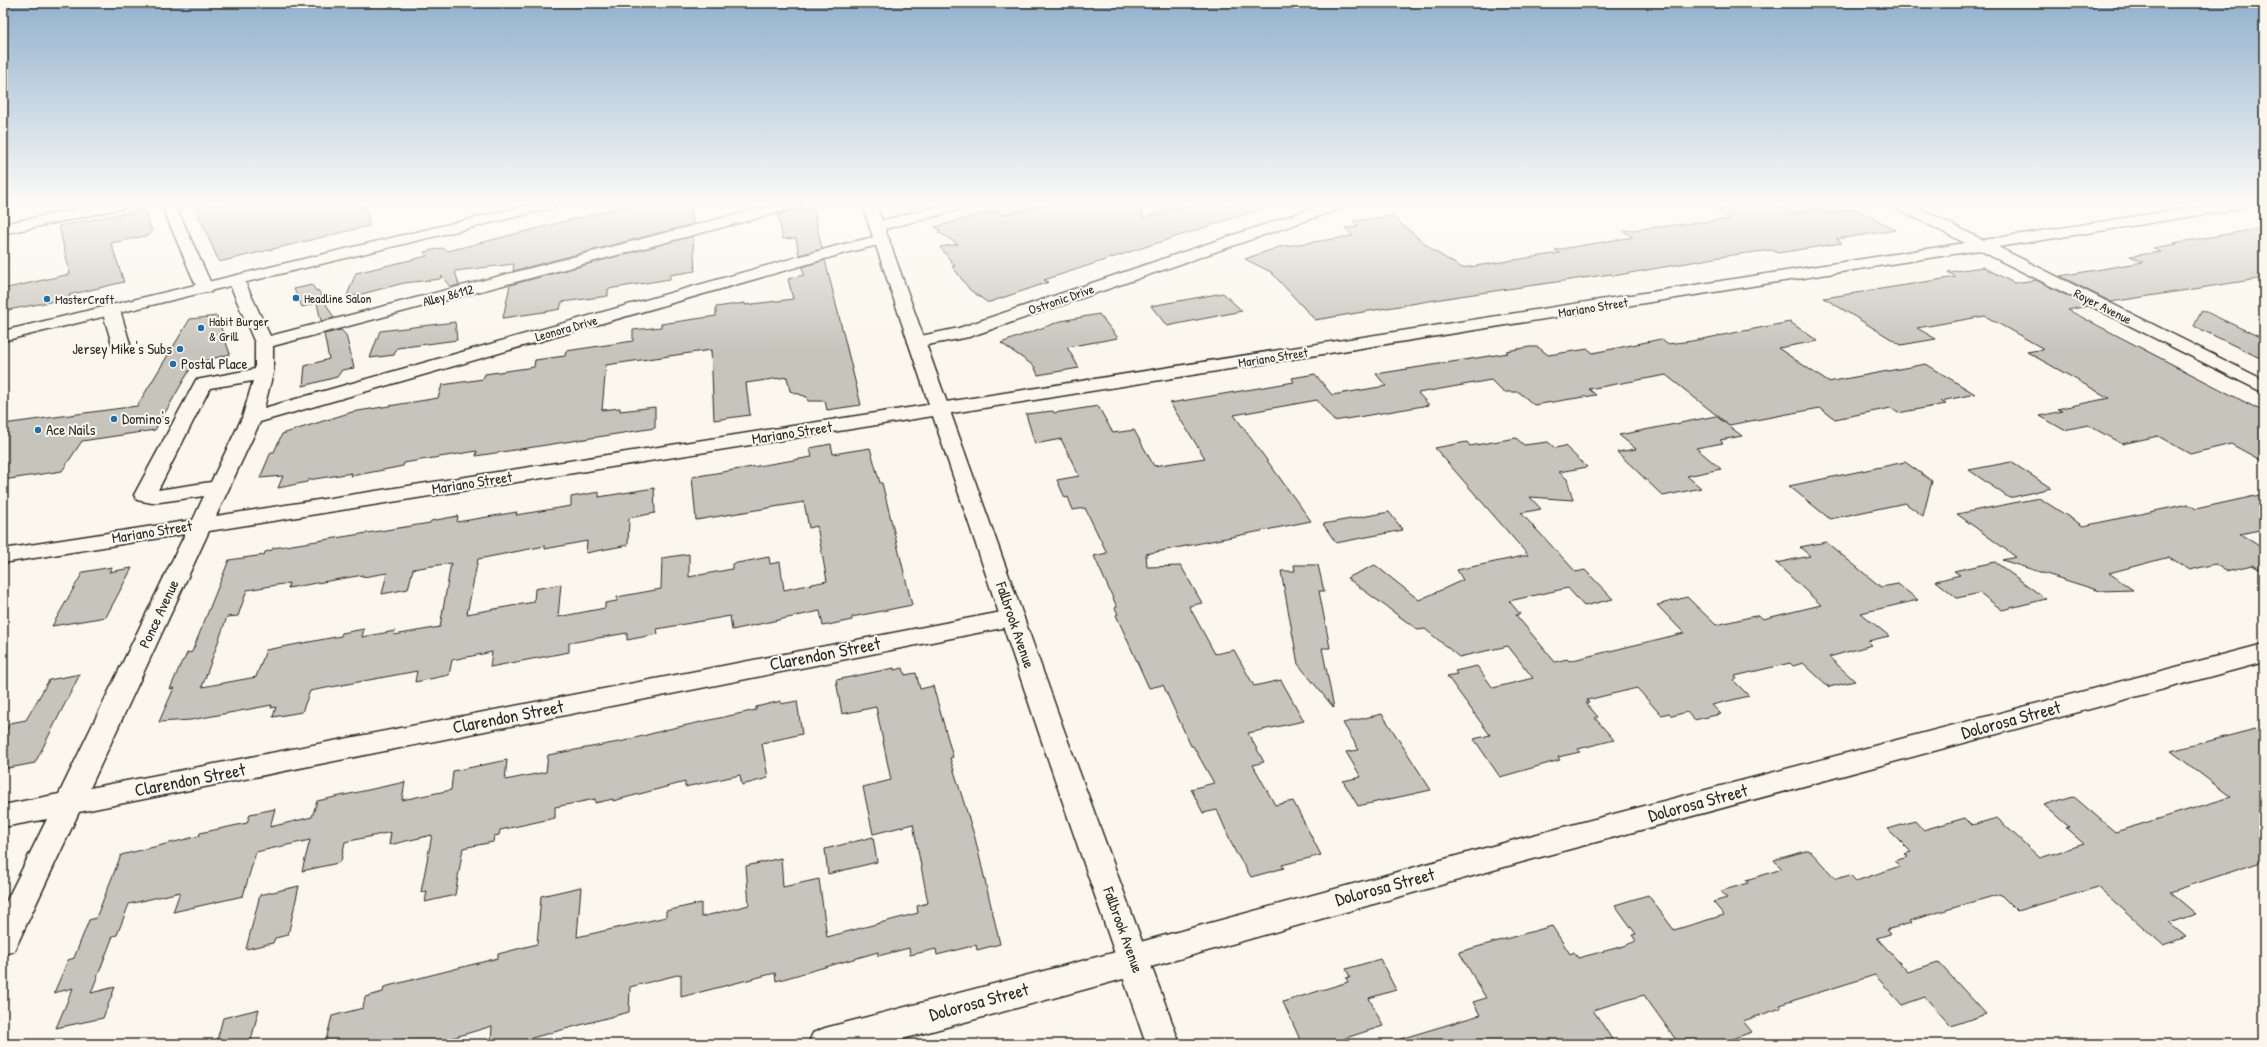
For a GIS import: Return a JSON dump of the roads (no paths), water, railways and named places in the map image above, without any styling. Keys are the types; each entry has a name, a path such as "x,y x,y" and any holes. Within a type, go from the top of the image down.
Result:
{"street":[{"path":"190,253 205,288"},
{"path":"3,336 349,253"},
{"name":"Alley 86112","path":"264,343 608,253"},
{"name":"Leonora Drive","path":"252,418 829,253"},
{"name":"Fallbrook Avenue","path":"887,253 1012,618 1163,1044"},
{"name":"Ostronic Drive","path":"917,342 963,333 1197,253"},
{"name":"Mariano Street","path":"3,556 1938,253"},
{"name":"Royer Avenue","path":"1996,253 2264,387"},
{"name":"Ponce Avenue","path":"3,942 252,418 264,373 264,343 236,280"},
{"path":"111,310 121,344"},
{"path":"219,487 152,497 145,495 202,384 264,373"},
{"name":"Clarendon Street","path":"3,816 1012,618"},
{"name":"Dolorosa Street","path":"825,1044 1134,960 1522,850 2264,653"}],"place":[{"name":"Headline Salon","path":"296,298"},
{"name":"MasterCraft","path":"47,299"},
{"name":"Habit Burger & Grill","path":"201,328"},
{"name":"Jersey Mike's Subs","path":"180,349"},
{"name":"Postal Place","path":"173,364"},
{"name":"Domino's","path":"114,419"},
{"name":"Ace Nails","path":"38,430"}]}
